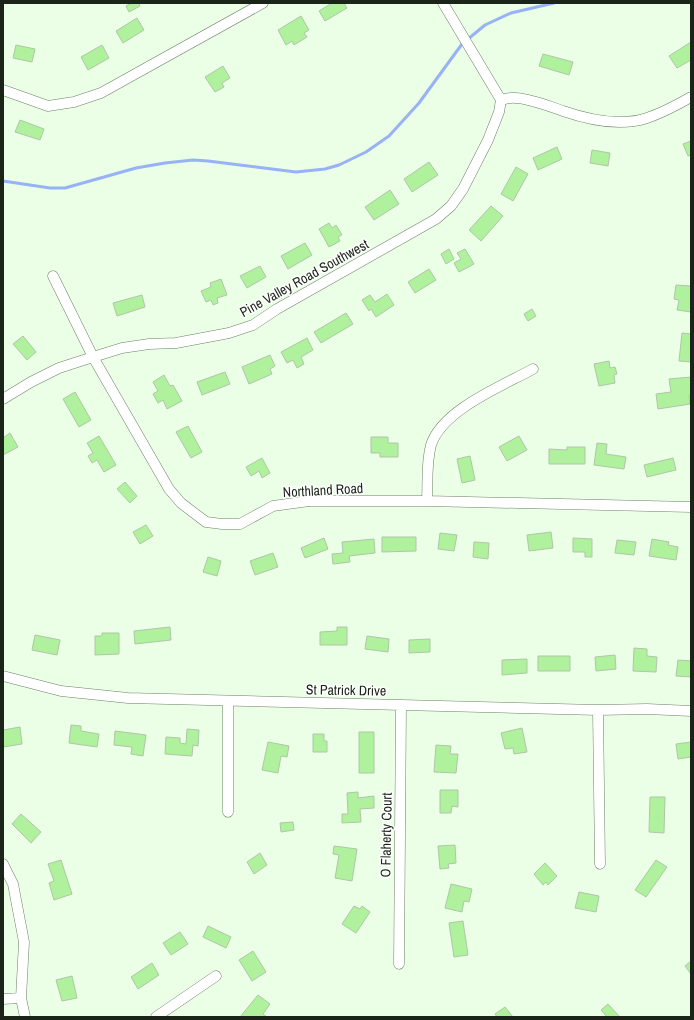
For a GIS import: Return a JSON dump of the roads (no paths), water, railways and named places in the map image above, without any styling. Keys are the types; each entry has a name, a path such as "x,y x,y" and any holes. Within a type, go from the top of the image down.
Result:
{"street":[{"path":"3,90 48,106 74,102 94,96 263,3"},
{"path":"442,3 501,100 516,98 532,101 585,118 610,122 630,121 646,118 691,97"},
{"name":"Pine Valley Road Southwest","path":"3,398 59,368 122,348 149,344 176,343 229,333 253,325 277,309 436,219 451,206 463,189 488,140 499,112 501,100"},
{"name":"Northland Road","path":"53,276 93,357 169,489 181,503 206,522 240,524 272,506 309,501 427,501 691,507"},
{"path":"427,501 428,466 432,444 442,426 453,415 480,398 533,369"},
{"name":"St Patrick Drive","path":"3,676 61,691 128,698 691,711"},
{"path":"228,701 228,812"},
{"name":"O Flaherty Court","path":"399,964 401,705"},
{"path":"598,710 600,864"},
{"path":"3,864 13,884 24,942 21,998 25,1017"},
{"path":"156,1017 216,976"},
{"path":"3,999 21,998"}],"waterway":[{"path":"3,181 50,188 65,188 136,168 193,160 296,172 325,169 339,165 366,152 389,136 419,103 462,44 485,25 511,13 554,3"}]}
